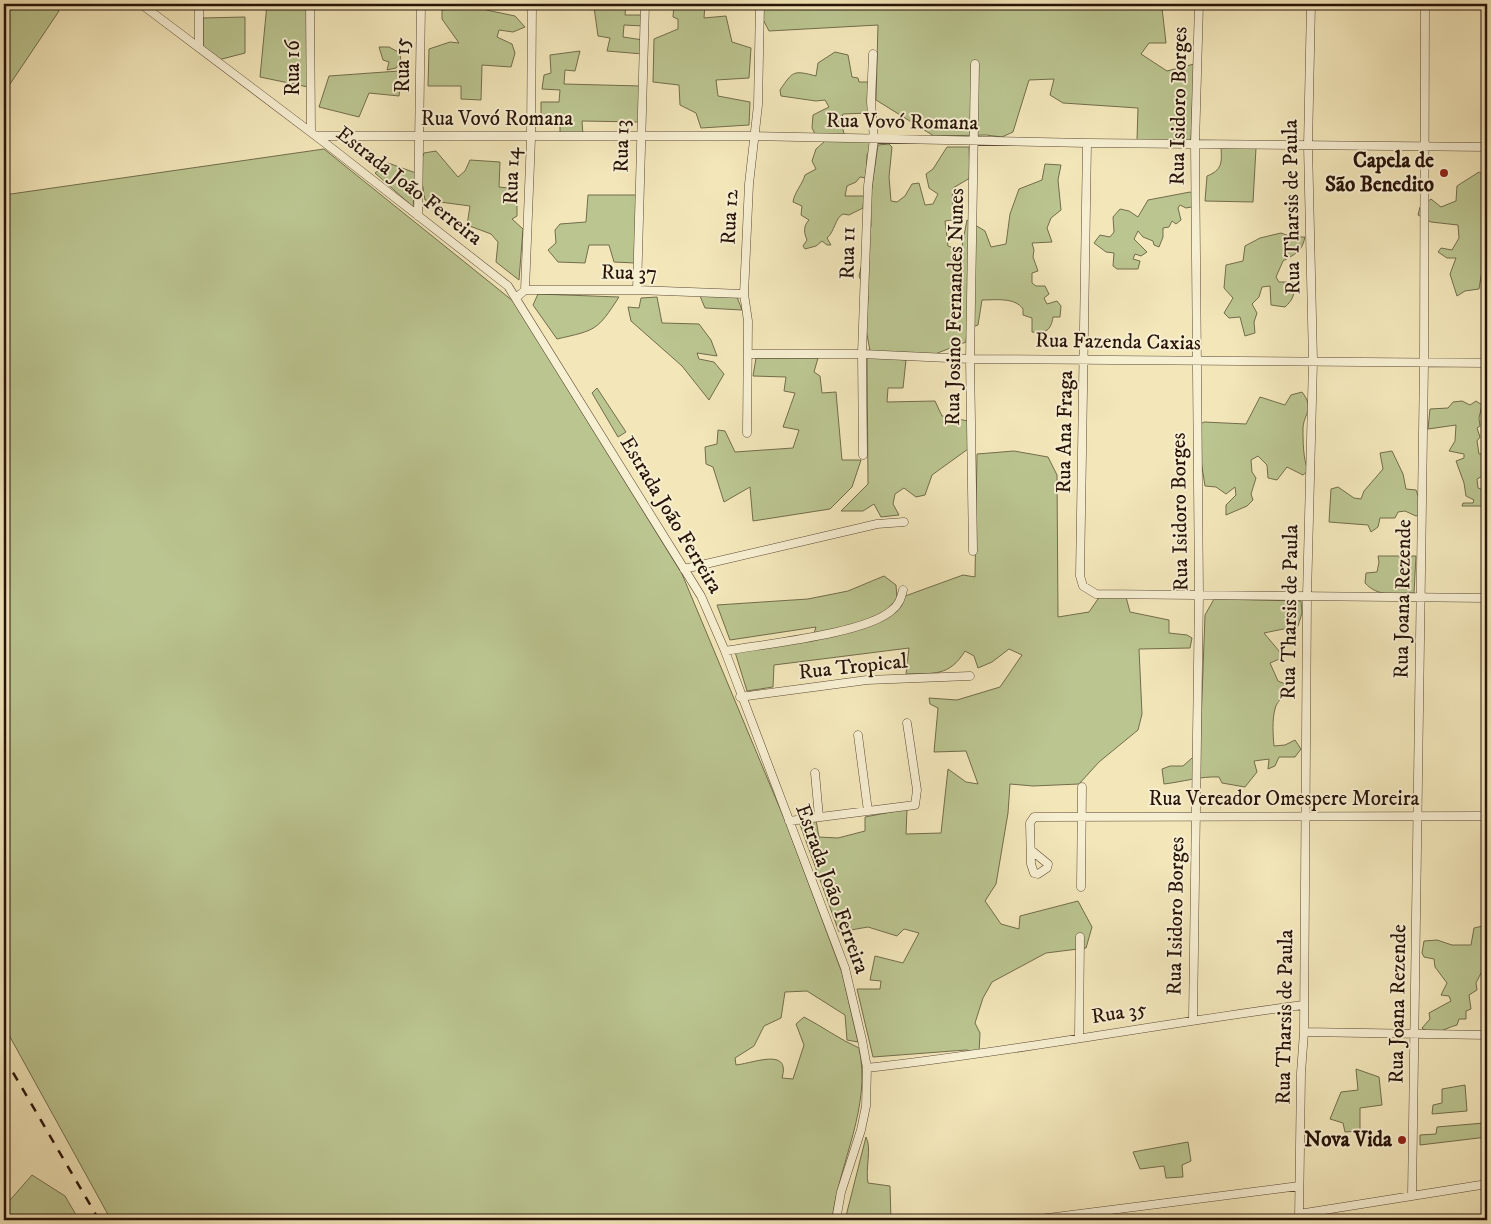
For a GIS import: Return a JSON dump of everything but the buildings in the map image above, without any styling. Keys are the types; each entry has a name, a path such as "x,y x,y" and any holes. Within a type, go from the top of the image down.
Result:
{"street":[{"name":"Estrada João Ferreira","path":"141,4 314,134 500,279 516,298 705,604 725,651 740,697 845,968 867,1068 866,1106 861,1130 841,1192 836,1220"},
{"path":"198,47 199,4"},
{"name":"Rua 16","path":"310,4 314,134"},
{"name":"Rua 15","path":"418,216 421,4"},
{"name":"Rua 14","path":"525,290 531,138 532,4"},
{"name":"Rua 13","path":"637,290 639,137 645,4"},
{"name":"Rua 12","path":"747,433 748,321 744,294 749,184 756,136 760,4"},
{"name":"Rua Isidoro Borges","path":"1193,1019 1199,595 1195,144 1199,4"},
{"name":"Rua Tharsis de Paula","path":"1299,1217 1301,1073 1304,1032 1307,596 1312,361 1308,146 1311,4"},
{"name":"Rua Joana Rezende","path":"1412,1195 1424,363 1425,4"},
{"name":"Rua 11","path":"863,455 862,354 868,186 874,139 871,102 873,54"},
{"name":"Rua Josino Fernandes Nunes","path":"973,551 970,359 975,64"},
{"name":"Rua Vovó Romana","path":"314,134 531,138 756,136 974,142 1487,146"},
{"name":"Rua Ana Fraga","path":"1087,143 1080,576 1083,586 1096,594 1199,595"},
{"path":"516,298 525,290"},
{"name":"Rua 37","path":"525,290 637,290 744,294"},
{"name":"Rua Fazenda Caxias","path":"748,354 862,354 970,359 1487,363"},
{"path":"684,569 877,524 904,522"},
{"path":"725,651 869,623 892,610 898,604 903,590"},
{"path":"1199,595 1487,598"},
{"name":"Rua Tropical","path":"740,697 867,680 970,676"},
{"path":"789,822 913,806 916,802 917,790 907,723"},
{"path":"858,736 868,811"},
{"path":"815,772 819,817"},
{"path":"1081,887 1082,787"},
{"name":"Rua Vereador Omespere Moreira","path":"1030,850 1030,823 1034,818 1306,815 1487,816"},
{"path":"1079,1037 1080,938"},
{"name":"Rua 35","path":"867,1068 971,1056 1193,1019 1303,1005"},
{"path":"1304,1032 1487,1035"},
{"path":"1299,1217 1412,1195 1487,1184"},
{"path":"1032,1220 1299,1186"}],"green space":[{"path":"4,4 48,4 59,11 4,93"},
{"path":"267,4 308,4 308,87 260,77"},
{"path":"626,4 625,15 640,15 644,26 624,25 623,37 643,40 643,54 607,51 610,38 598,36 594,7"},
{"path":"674,4 705,4 704,18 726,16 732,42 751,48 749,78 716,80 718,96 750,102 749,125 701,128 696,113 680,105 679,85 653,82 654,39 678,29 678,19 673,17"},
{"path":"755,4 1164,4 1162,8 1166,43 1149,43 1141,54 1167,71 1194,64 1191,141 1137,140 1138,108 1063,103 1050,95 1054,79 1029,80 1013,132 1002,137 986,135 934,136 876,100 878,25 769,31"},
{"path":"472,7 515,16 525,27 513,32 499,30 497,37 512,44 515,53 511,67 482,65 481,100 461,99 461,86 428,86 429,49 450,42 459,43 442,19 442,10"},
{"path":"245,17 245,53 218,60 203,46 203,18"},
{"path":"379,47 389,47 400,53 401,62 396,68 387,70 389,62 383,60"},
{"path":"580,51 575,71 565,70 564,84 641,86 638,122 582,121 583,135 560,134 560,122 541,122 541,102 559,102 560,90 542,89 544,75 551,73 550,55"},
{"path":"835,52 848,55 852,77 858,78 859,82 869,82 873,108 868,113 843,114 841,120 844,134 870,142 871,148 867,155 866,178 860,177 856,182 847,186 845,196 864,196 863,208 849,215 843,214 840,216 827,238 831,245 827,245 822,241 816,246 805,249 803,246 807,240 805,227 809,220 801,215 802,206 793,202 805,175 816,169 812,161 816,149 824,142 824,135 815,134 812,128 813,115 829,107 825,100 816,101 781,96 780,90 794,74 802,73 816,76 818,63"},
{"path":"399,71 401,81 399,96 369,93 359,117 319,107 329,76"},
{"path":"889,144 892,147 889,177 891,201 897,202 905,196 912,184 919,183 925,205 933,204 938,194 929,188 926,174 933,169 947,147 969,147 970,178 953,188 952,200 956,216 952,220 945,221 948,246 961,251 967,220 985,231 991,247 1006,244 1010,214 1019,189 1042,180 1045,164 1061,165 1058,180 1061,210 1051,218 1047,228 1052,242 1032,243 1033,257 1038,271 1032,273 1032,283 1036,286 1045,286 1049,294 1044,298 1047,304 1057,301 1061,306 1060,317 1053,317 1051,325 1047,330 1044,332 1032,332 1032,318 1023,315 1023,309 1015,303 1004,300 982,300 978,325 967,329 966,342 935,354 870,351 866,329 868,297 859,276 871,226 870,200 878,145"},
{"path":"1221,148 1256,148 1253,202 1205,201 1207,176 1216,171 1220,165"},
{"path":"324,149 513,301 682,574 786,823 842,973 858,1042 847,1040 845,1015 807,991 785,992 781,1018 764,1026 754,1046 735,1058 736,1065 769,1059 776,1060 781,1063 783,1068 782,1078 793,1079 804,1045 796,1024 804,1017 859,1048 862,1070 858,1113 832,1220 111,1220 4,1026 4,195"},
{"path":"436,151 458,177 465,171 470,160 500,162 499,187 517,189 517,216 512,219 523,229 519,280 496,262 498,242 491,234 467,225 470,206 425,200 421,176 421,161 424,153"},
{"path":"388,163 416,173 413,207 375,173"},
{"path":"1479,172 1487,177 1487,270 1482,270 1479,289 1465,291 1457,296 1450,274 1456,258 1447,258 1438,252 1441,248 1452,250 1459,238 1458,225 1431,222 1418,215 1420,207 1431,199 1441,207 1456,201 1457,186"},
{"path":"1190,192 1197,196 1197,206 1186,208 1180,205 1178,208 1181,220 1176,224 1172,221 1169,227 1163,228 1163,237 1159,247 1154,245 1153,241 1143,237 1138,231 1134,239 1147,252 1141,256 1135,254 1133,259 1140,261 1138,269 1117,269 1113,266 1114,253 1106,252 1094,243 1100,235 1110,237 1114,232 1113,217 1120,209 1129,211 1138,217 1148,200"},
{"path":"588,195 636,195 635,263 614,262 609,245 589,245 585,263 558,262 548,250 556,243 555,230 560,224 586,222"},
{"path":"1281,233 1292,237 1305,237 1300,249 1283,261 1276,277 1279,282 1293,282 1293,296 1285,307 1271,305 1270,286 1262,287 1259,297 1252,304 1257,313 1254,322 1255,333 1245,336 1240,317 1229,318 1224,313 1233,298 1224,288 1226,265 1243,261 1245,246 1260,238"},
{"path":"538,294 619,297 600,323 588,331 557,339 533,305"},
{"path":"700,296 737,297 742,310 705,308"},
{"path":"657,297 662,323 699,324 711,340 717,356 697,353 699,359 714,362 724,374 709,400 682,366 631,321 628,307 639,308 641,298"},
{"path":"867,356 906,360 903,388 888,388 887,402 935,401 942,416 968,421 968,449 932,475 925,495 916,497 904,488 895,494 893,504 899,515 881,517 874,504 863,511 841,511 868,484"},
{"path":"756,358 818,358 814,372 820,376 822,393 836,392 842,460 861,460 852,487 830,509 753,521 750,487 724,502 713,467 706,464 705,447 717,444 718,430 725,431 735,452 793,448 799,430 783,427 795,393 784,391 786,377 753,376"},
{"path":"597,388 626,432 618,437 592,393"},
{"path":"1302,392 1308,403 1308,411 1303,428 1303,445 1308,471 1303,475 1287,467 1277,480 1268,478 1267,465 1258,456 1251,460 1252,472 1256,478 1251,494 1253,500 1247,506 1226,515 1226,505 1236,495 1235,487 1226,494 1216,487 1205,486 1200,454 1199,425 1204,422 1246,424 1260,397 1285,405 1291,395"},
{"path":"1462,401 1470,405 1476,401 1482,405 1479,418 1480,426 1477,428 1480,437 1477,441 1479,454 1487,454 1487,477 1484,475 1477,479 1478,488 1487,492 1487,512 1485,506 1462,506 1463,503 1473,503 1474,500 1466,496 1464,483 1456,461 1464,458 1464,454 1449,451 1455,441 1456,425 1428,429 1430,409 1448,408 1453,402"},
{"path":"1014,451 1048,457 1057,475 1058,617 1089,612 1100,596 1126,597 1130,612 1169,620 1169,633 1187,635 1192,638 1190,648 1139,649 1142,714 1138,730 1099,762 1079,784 1033,786 1010,784 1008,813 996,884 985,901 1001,924 1019,929 1020,916 1078,901 1092,927 1086,948 1046,953 992,982 983,998 975,1023 980,1033 979,1053 966,1050 873,1057 857,989 880,989 881,981 870,980 875,956 903,963 919,933 904,929 897,936 868,927 839,932 799,822 816,820 819,837 838,838 865,831 865,817 907,809 906,834 941,833 948,769 966,782 978,784 966,751 934,752 938,708 930,704 929,698 957,700 1000,687 1022,655 1009,649 992,662 978,668 974,656 965,651 947,669 925,674 906,674 909,648 774,665 773,687 747,691 735,652 812,639 816,627 730,640 717,605 808,599 848,591 884,576 896,585 897,599 963,575 975,577 977,454"},
{"path":"1392,451 1403,474 1406,489 1416,490 1420,501 1421,514 1416,516 1405,511 1398,512 1395,518 1380,518 1378,527 1371,532 1368,525 1329,522 1331,489 1338,487 1354,498 1361,499 1364,491 1383,469 1380,453"},
{"path":"1378,556 1416,556 1414,593 1382,593 1370,588 1365,583 1366,573 1377,572"},
{"path":"1214,599 1301,601 1302,613 1298,626 1264,633 1284,657 1270,663 1278,681 1285,684 1283,697 1276,705 1274,713 1274,746 1285,745 1295,740 1301,749 1295,757 1279,757 1275,766 1268,769 1269,759 1254,761 1257,772 1245,787 1222,783 1219,777 1198,778 1164,784 1162,769 1170,766 1183,766 1200,751 1205,615"},
{"path":"1487,925 1487,954 1481,958 1483,963 1487,963 1487,976 1481,973 1476,983 1477,990 1469,995 1471,1009 1466,1011 1466,1019 1459,1019 1457,1025 1439,1031 1426,1031 1422,1028 1430,1019 1429,1013 1451,1001 1449,996 1441,995 1447,983 1435,967 1434,959 1424,957 1422,953 1424,941 1437,940 1452,945 1471,945 1474,928"},
{"path":"1356,1069 1379,1077 1382,1105 1360,1108 1360,1131 1345,1132 1343,1123 1330,1119 1341,1092 1358,1090"},
{"path":"1465,1085 1467,1111 1432,1114 1433,1105 1442,1103 1442,1089"},
{"path":"1484,1123 1487,1137 1420,1145 1420,1135 1436,1134 1437,1127"},
{"path":"866,1137 868,1142 868,1183 890,1186 891,1220 845,1220"},
{"path":"1188,1142 1191,1161 1182,1165 1183,1177 1166,1178 1164,1166 1140,1169 1133,1152"},
{"path":"32,1175 65,1196 79,1220 4,1220 4,1207"}],"railway":[{"path":"4,1057 99,1220"}],"place":[{"name":"Capela de São Benedito","path":"1444,173"},
{"name":"Nova Vida","path":"1402,1140"}]}
